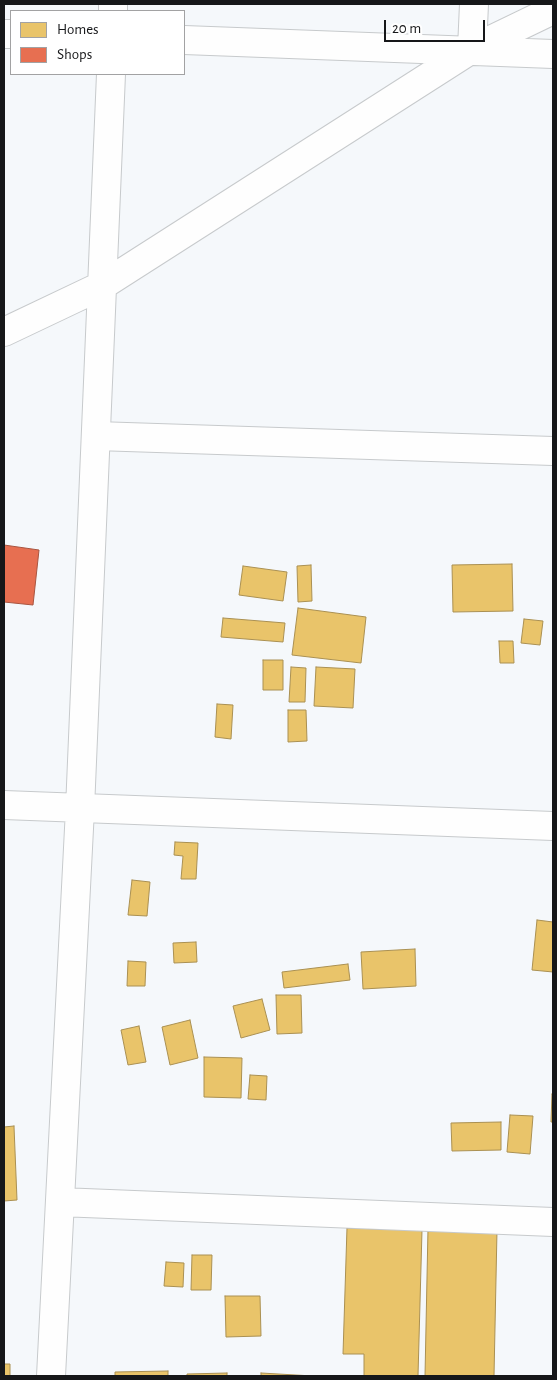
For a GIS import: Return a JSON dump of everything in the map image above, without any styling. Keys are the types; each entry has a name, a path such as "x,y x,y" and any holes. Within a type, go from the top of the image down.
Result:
{"street":[{"path":"472,49 474,4"},
{"path":"4,332 103,285 472,49 553,10"},
{"path":"185,40 472,49 553,54"},
{"path":"51,1376 80,809 111,75"},
{"path":"96,436 553,451"},
{"path":"4,805 553,826"},
{"path":"60,1202 553,1222"}],"building: Homes":[{"path":"512,564 513,611 453,612 452,565"},
{"path":"311,565 312,601 298,602 297,566"},
{"path":"243,566 287,572 283,601 239,595"},
{"path":"298,608 366,617 361,663 292,655"},
{"path":"223,618 285,623 283,642 221,637"},
{"path":"524,619 543,621 540,645 521,643"},
{"path":"499,641 513,641 514,663 500,663"},
{"path":"263,660 283,660 283,690 263,690"},
{"path":"291,667 306,668 305,702 289,702"},
{"path":"316,667 355,669 353,708 314,706"},
{"path":"217,704 233,705 231,739 215,737"},
{"path":"288,710 306,710 307,741 288,742"},
{"path":"175,842 198,843 196,879 181,879 183,856 174,855"},
{"path":"132,880 150,882 147,916 128,915"},
{"path":"537,920 553,922 553,972 532,970"},
{"path":"196,942 197,962 174,963 173,943"},
{"path":"415,949 416,986 363,989 361,952"},
{"path":"128,961 146,962 145,986 127,986"},
{"path":"348,964 350,980 284,988 282,972"},
{"path":"276,995 301,995 302,1033 277,1034"},
{"path":"262,999 270,1030 241,1038 233,1006"},
{"path":"190,1020 198,1058 170,1065 162,1027"},
{"path":"139,1026 146,1062 128,1065 121,1030"},
{"path":"204,1057 242,1058 241,1098 204,1097"},
{"path":"250,1075 267,1076 266,1100 248,1099"},
{"path":"552,1094 553,1122 551,1122"},
{"path":"510,1115 533,1116 530,1154 507,1152"},
{"path":"501,1122 501,1150 452,1151 451,1123"},
{"path":"14,1126 17,1200 4,1201 4,1127"},
{"path":"347,1228 422,1230 418,1376 364,1376 364,1354 343,1354"},
{"path":"428,1229 497,1230 494,1376 425,1376"},
{"path":"192,1255 212,1255 211,1290 191,1290"},
{"path":"166,1262 184,1263 183,1287 164,1286"},
{"path":"225,1296 260,1296 261,1336 226,1337"},
{"path":"4,1364 10,1364 10,1376 4,1376"},
{"path":"168,1371 168,1376 115,1376 115,1372"},
{"path":"227,1373 227,1376 187,1376 187,1374"},
{"path":"261,1373 313,1376 261,1376"}],"building: Shops":[{"path":"4,545 39,550 33,605 4,602"}]}
